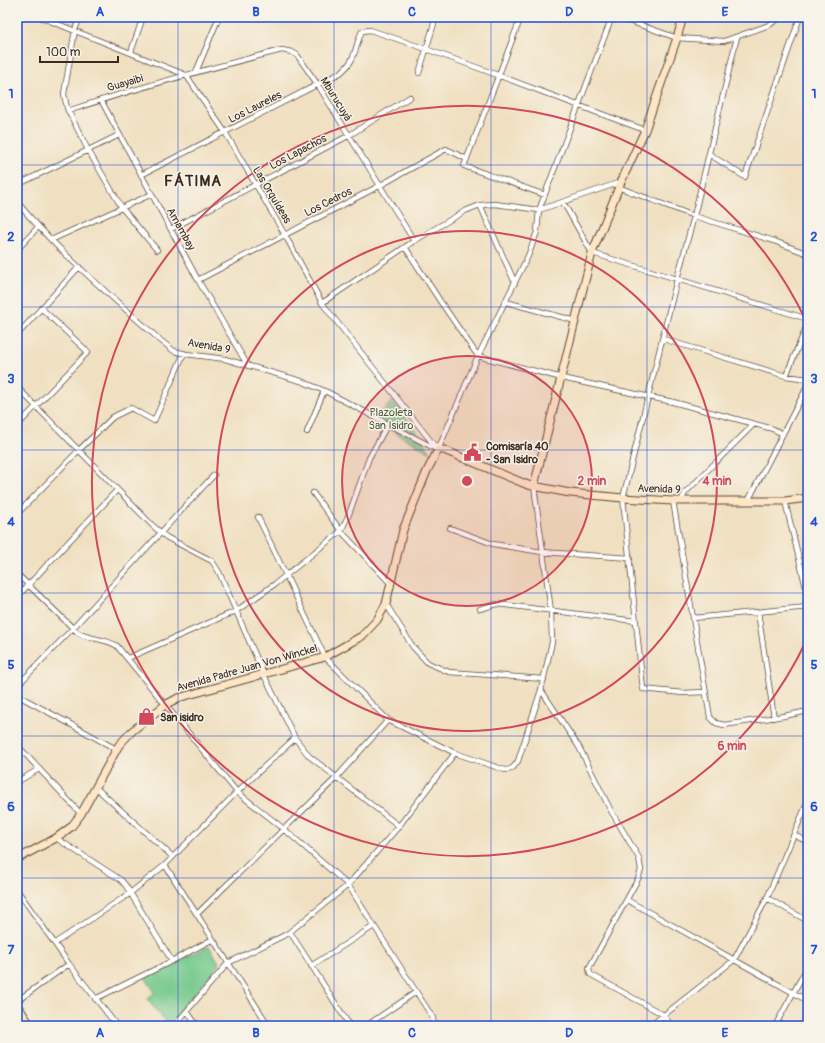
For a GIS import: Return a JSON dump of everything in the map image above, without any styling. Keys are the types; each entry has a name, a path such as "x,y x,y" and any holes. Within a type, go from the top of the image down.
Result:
{"main road":[{"path":"438,450 444,450 528,485 534,486 592,253 619,185 645,130 683,17"},
{"name":"Avenida Padre Juan Von Winckel","path":"17,859 56,838 71,827 81,814 116,749 132,731 165,705 178,698 326,657 366,632 377,620 386,604 403,530 438,450"},
{"name":"Avenida 9","path":"534,486 570,493 673,501 785,501 808,498"},
{"path":"17,1005 31,1026"}],"street":[{"path":"40,17 186,75"},
{"path":"80,17 75,30 64,94 68,111 88,150 122,208 156,250"},
{"path":"131,52 144,17"},
{"path":"196,72 218,17"},
{"path":"419,73 436,17"},
{"path":"522,17 464,166 545,195"},
{"path":"438,450 478,356 528,256 537,232 539,210 612,17"},
{"path":"618,17 677,38 724,41 737,38 769,25 781,17"},
{"path":"709,154 745,177 800,17"},
{"name":"Los Laureles","path":"141,175 340,73 349,67 362,30 370,30 426,48"},
{"path":"705,692 683,694 643,689 623,498 737,38"},
{"path":"426,48 645,130"},
{"name":"Mburucuyá","path":"186,75 282,50 287,50 297,55 318,85 414,241"},
{"name":"Guayaibi","path":"68,111 186,75"},
{"name":"Las Orquídeas","path":"186,75 224,132 285,234 322,303 438,450"},
{"name":"Los Lapachos","path":"171,229 348,136 410,97"},
{"name":"Amambay","path":"101,100 198,280 248,366"},
{"path":"17,185 119,135"},
{"name":"Los Cedros","path":"198,280 379,186 446,149 466,159"},
{"path":"322,303 414,241 465,211 480,205 495,204 539,210 619,185 694,216 787,245 808,254"},
{"path":"51,240 152,194"},
{"name":"Avenida 9","path":"17,202 38,227 79,267 160,340 174,350 184,353 225,359 301,381 324,391 438,450"},
{"path":"563,202 592,253 808,319"},
{"path":"480,205 515,283"},
{"path":"17,250 38,227"},
{"path":"405,247 478,356 562,378 674,402 773,429 783,434"},
{"path":"17,335 79,267"},
{"path":"506,302 576,321"},
{"path":"17,426 88,352 41,308"},
{"path":"786,376 808,323"},
{"path":"663,339 786,376 808,379"},
{"path":"17,514 79,450 114,417 131,408 154,421 184,353"},
{"path":"748,501 808,385"},
{"path":"17,387 166,538 212,561 219,572 264,674 295,738 309,756 399,826"},
{"path":"307,432 324,391"},
{"path":"128,658 236,611 286,575 341,531 349,514 369,458 388,424"},
{"path":"681,501 685,493 754,424"},
{"path":"17,686 73,628 214,475"},
{"path":"258,517 326,657 388,720 455,753 505,770 509,770 515,766 518,761 541,690 552,642 551,611 534,486"},
{"path":"17,597 117,490"},
{"path":"313,493 341,531 390,583"},
{"path":"673,501 710,717 713,721 720,725 774,718 808,711"},
{"path":"785,501 808,596"},
{"path":"450,528 493,544 542,552 630,558"},
{"path":"17,574 82,636 112,643 117,646 237,792 284,829 348,885 433,1018 434,1026"},
{"path":"386,604 413,647 428,663 449,672 544,679"},
{"path":"480,609 497,604 636,620"},
{"path":"693,618 808,607"},
{"path":"758,612 774,718"},
{"path":"541,690 579,747 610,809 639,858 640,870 638,879 589,968 589,971 593,976 664,1015 671,1026"},
{"path":"17,695 116,749"},
{"path":"197,914 336,778 388,720"},
{"path":"55,943 129,894 165,865 237,792 295,738"},
{"path":"17,745 81,814"},
{"path":"174,1026 228,963 290,932 348,885 399,826 455,753"},
{"path":"17,782 39,769"},
{"path":"95,787 173,857"},
{"path":"650,1026 734,960 767,898 808,801"},
{"path":"794,835 808,842"},
{"path":"56,838 121,880 172,961"},
{"path":"165,865 269,1026"},
{"path":"17,890 69,964 117,1026"},
{"path":"767,898 808,921"},
{"path":"627,900 808,1001"},
{"path":"312,966 374,926"},
{"path":"290,932 350,1026"},
{"path":"95,999 213,939"},
{"path":"17,1001 69,964"},
{"path":"775,1026 808,966"},
{"path":"366,1026 416,992"},
{"path":"187,1011 197,1026"}],"green space":[{"name":"Plazoleta San Isidro","path":"393,400 431,453 373,420"},
{"path":"209,946 220,964 168,1025 147,999 155,992 145,978"}],"place":[{"name":"Comisaría 40 - San Isidro","path":"473,452"},
{"name":"San isidro","path":"147,717"}],"district":[{"name":"FÁTIMA","path":"193,181"}]}
